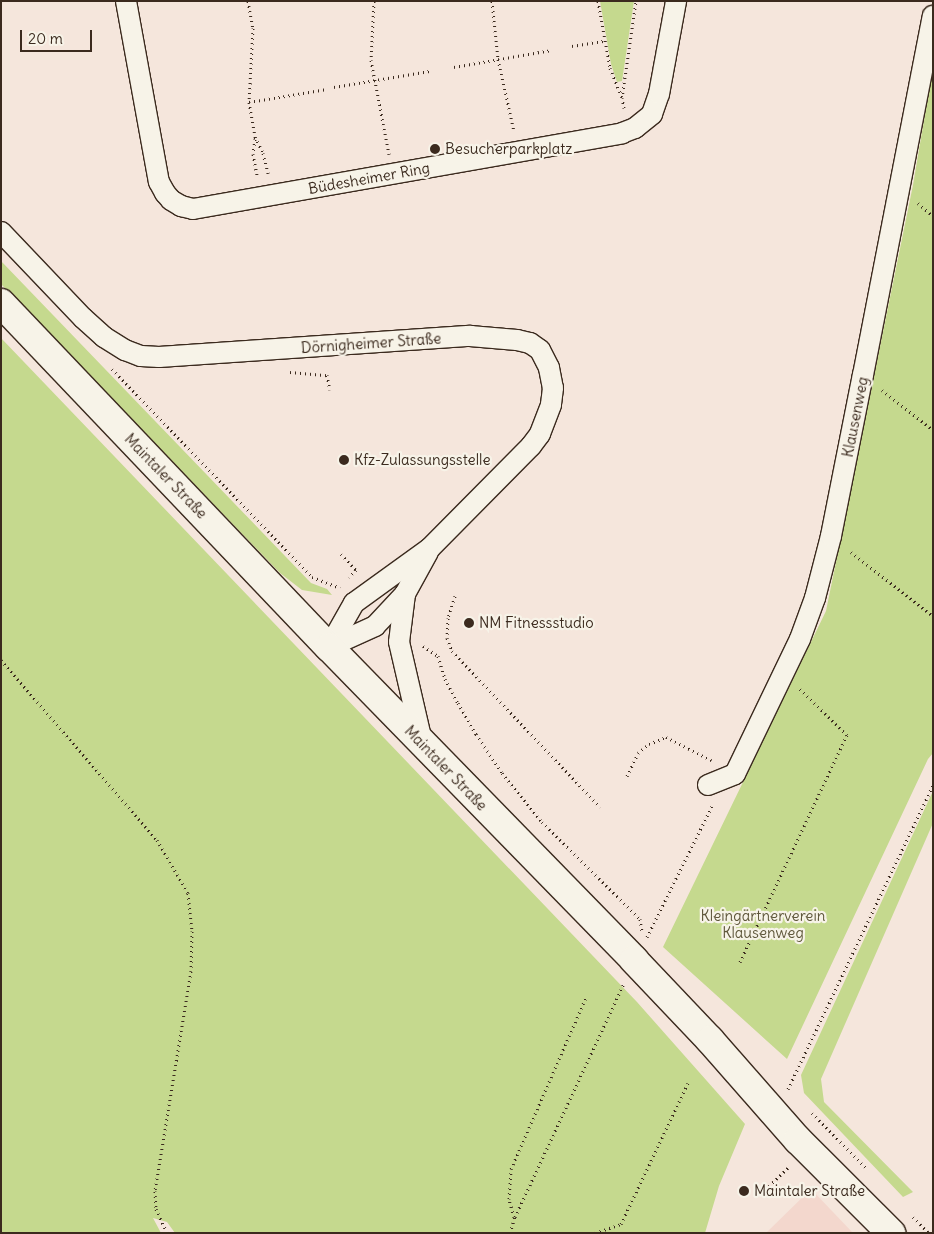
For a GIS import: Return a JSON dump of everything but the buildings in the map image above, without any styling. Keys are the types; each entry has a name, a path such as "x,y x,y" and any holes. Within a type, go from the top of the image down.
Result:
{"main road":[{"name":"Maintaler Straße","path":"1,303 329,648 634,960 710,1040 798,1140 891,1233"}],"street":[{"name":"Büdesheimer Ring","path":"126,1 159,182 165,193 181,206 193,209 622,133 635,128 652,114 659,94 676,1"},
{"name":"Klausenweg","path":"723,779 784,672 808,621 831,536 933,16"},
{"name":"Dörnigheimer Straße","path":"1,232 100,334 125,350 141,356 159,357 470,336 517,340 530,343 540,350 549,368 553,388 551,405 540,434 531,446 430,548 354,603 329,648"},
{"name":"Dörnigheimer Straße","path":"329,648 375,626 405,594 430,548"},
{"name":"Dörnigheimer Straße","path":"405,594 399,642 423,745"}],"path":[{"path":"248,1 253,28 249,102 255,137 253,154 260,198"},
{"path":"374,1 371,60 388,148"},
{"path":"492,1 498,59 513,125"},
{"path":"598,1 610,68 622,98 636,1"},
{"path":"572,46 605,41"},
{"path":"454,67 550,50"},
{"path":"334,88 430,71"},
{"path":"249,102 327,89"},
{"path":"255,137 263,153 267,171"},
{"path":"288,372 327,375 330,390"},
{"path":"116,374 312,577 329,585 338,586 354,603"},
{"path":"863,375 933,430"},
{"path":"831,536 933,616"},
{"path":"338,586 356,570 341,554"},
{"path":"455,596 448,618 447,638 452,651 600,807"},
{"path":"399,642 414,643 428,648 438,656 445,679 458,703 502,773 542,822 640,919 644,942 723,779 666,737 649,744 638,753 627,776"},
{"path":"1,660 157,840 188,892 192,931 191,971 155,1191 156,1210 167,1233"},
{"path":"740,962 847,735 784,672"},
{"path":"787,1090 933,784"},
{"path":"510,1233 514,1217 620,993"},
{"path":"514,1217 509,1199 511,1169 586,997"},
{"path":"595,1233 621,1224 688,1083"}],"shaded area":[{"path":"811,1189 853,1233 766,1233"}],"green space":[{"path":"600,1 634,1 622,81 617,82 611,64"},
{"name":"Kleingärtnerverein Klausenweg","path":"933,67 933,753 928,759 787,1059 663,947 826,611 913,185"},
{"path":"1,261 311,583 327,589 332,595 302,590 280,573 1,284"},
{"path":"1,338 637,1002 745,1124 719,1186 705,1233 175,1233 167,1222 153,1218 161,1233 1,1233"},
{"path":"933,791 933,823 821,1079 824,1102 913,1192 903,1197 804,1093 801,1075"}],"place":[{"name":"Besucherparkplatz","path":"435,149"},
{"name":"Kfz-Zulassungsstelle","path":"344,460"},
{"name":"NM Fitnessstudio","path":"469,623"},
{"name":"Maintaler Straße","path":"744,1191"}]}
